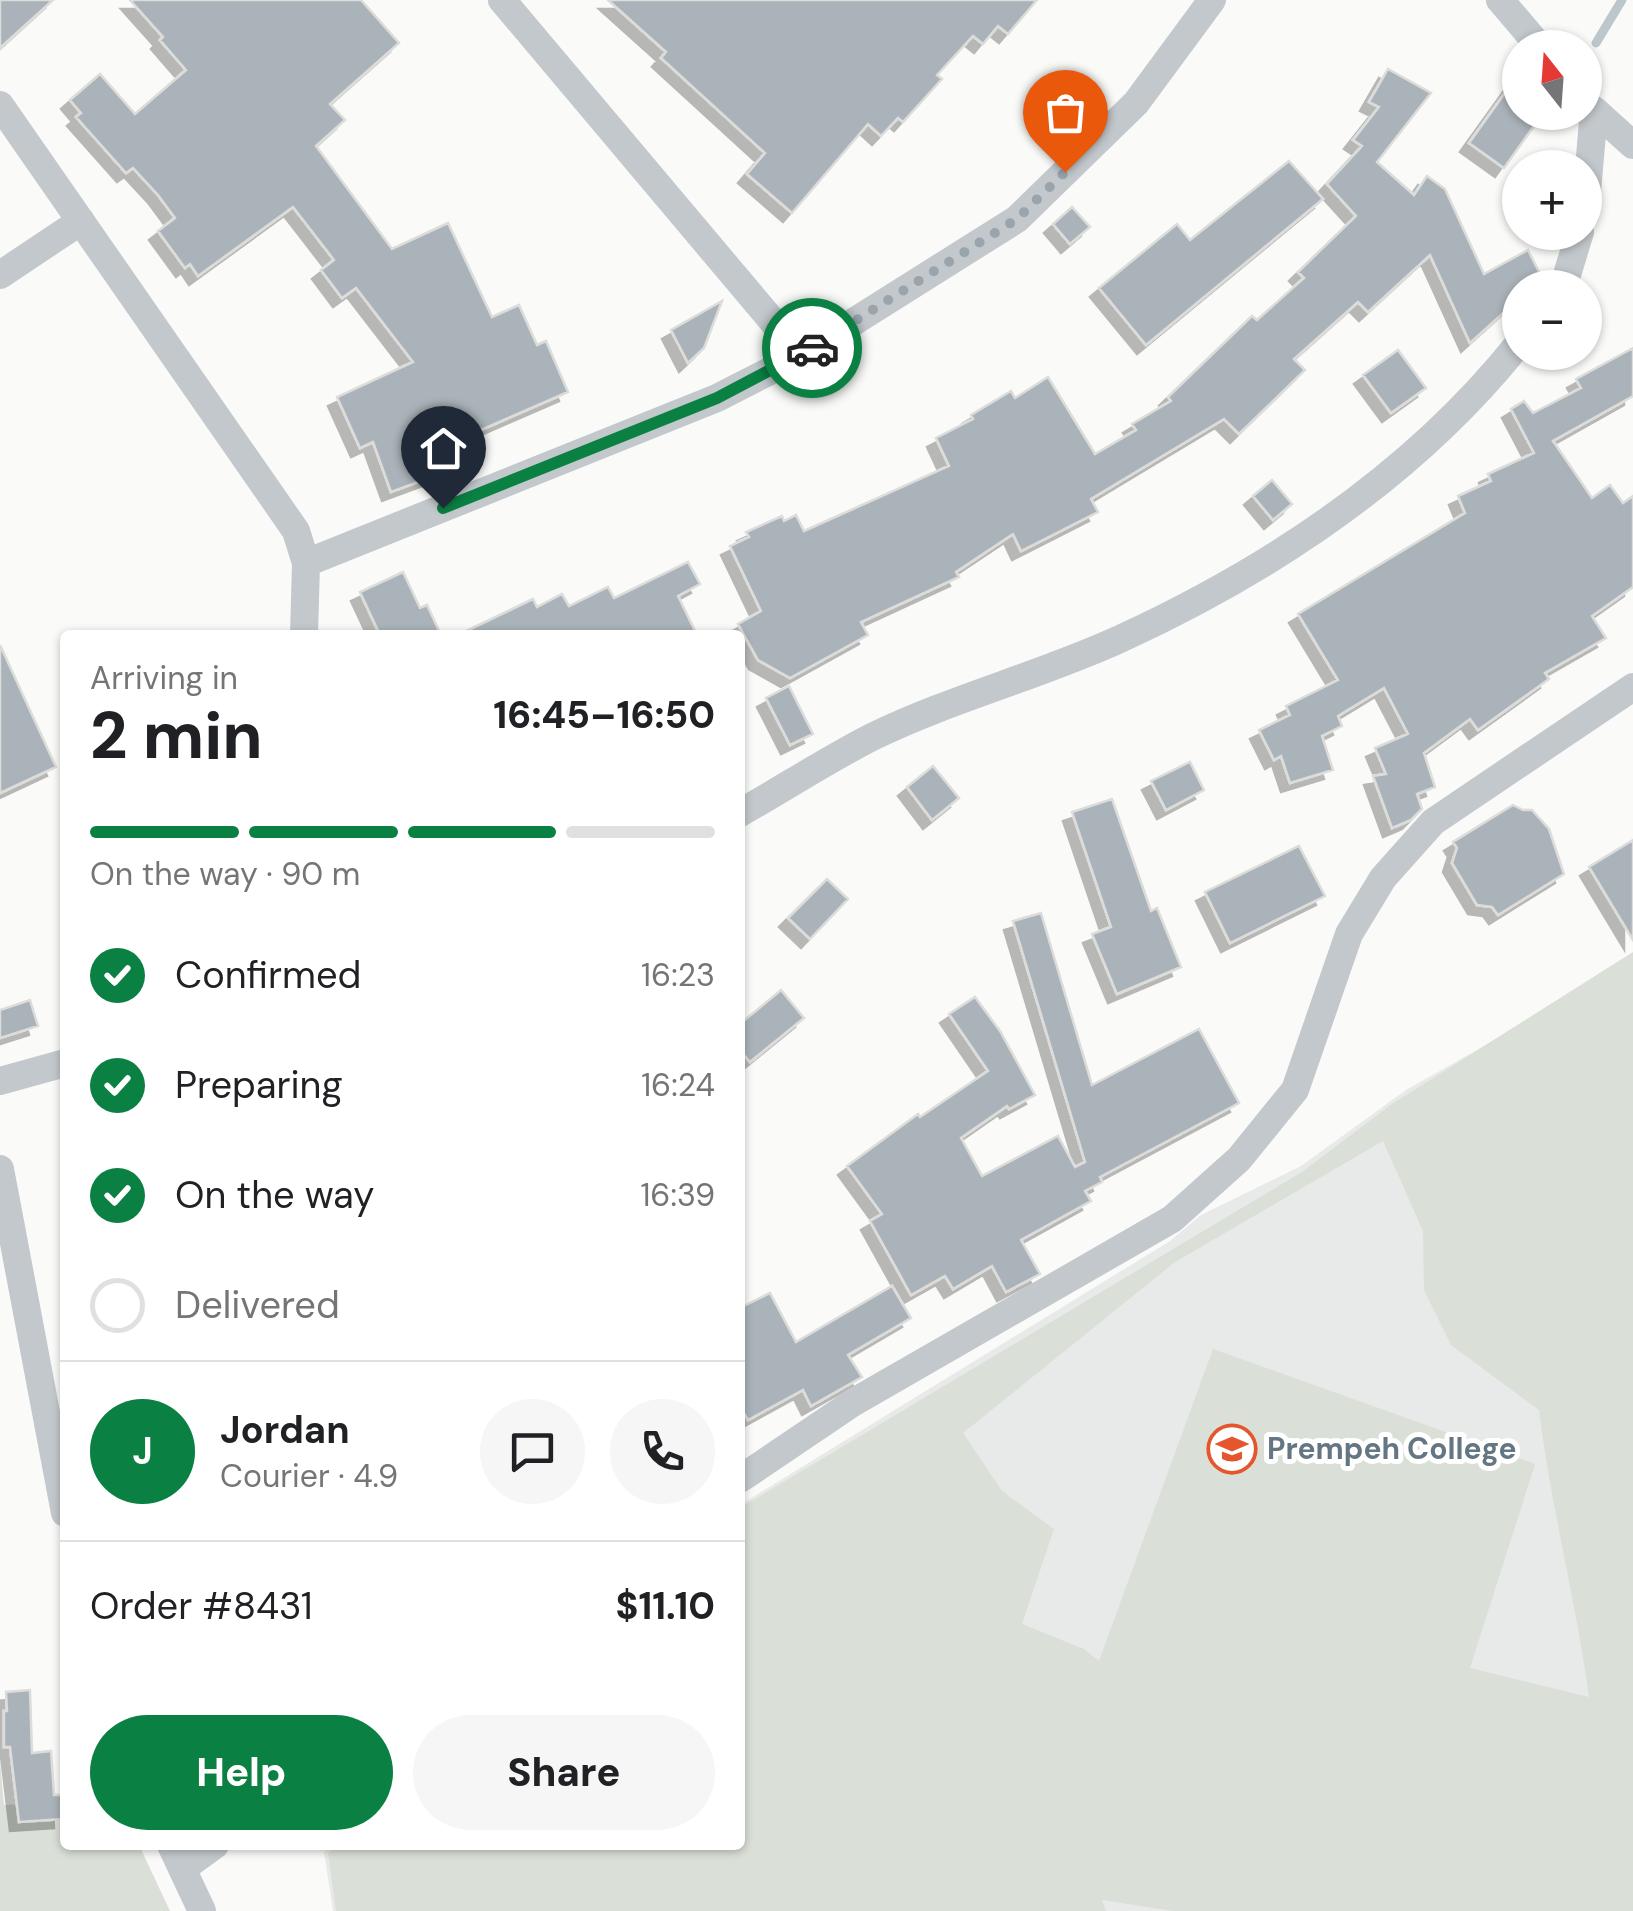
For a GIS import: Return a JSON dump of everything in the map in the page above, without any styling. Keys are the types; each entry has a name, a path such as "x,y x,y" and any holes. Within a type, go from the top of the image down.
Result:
{"street":[{"path":"502,0 801,354"},
{"path":"306,563 717,398 801,354 1017,219 1136,104 1212,0"},
{"path":"1500,0 1526,30"},
{"path":"0,105 296,531 306,563 304,630"},
{"path":"1602,116 1633,145"},
{"path":"0,274 81,221"},
{"path":"745,810 870,738 1118,640 1216,591 1340,514 1459,413 1502,363"},
{"path":"745,1476 854,1402 1172,1220 1238,1159 1295,1090 1349,934 1383,878 1433,822 1633,687"},
{"path":"0,1080 60,1064"},
{"path":"0,1169 60,1487"},
{"path":"176,1857 202,1911"}],"shaded area":[{"name":"Prempeh College","path":"1633,952 1633,1911 1173,1911 1102,1900 1106,1911 336,1911 328,1853 331,1850 745,1850 745,1505 1302,1172 1392,1104","holes":["1383,1141 1423,1231 1424,1290 1451,1345 1539,1410 1589,1697 1470,1668 1535,1464 1213,1349 1099,1661 1084,1649 1022,1624 1054,1529 1002,1491 963,1433 1175,1262"]},
{"name":"Prempeh College","path":"1537,1016 1633,1911 333,1911 326,1850 745,1850 745,1502 1170,1241 1201,1215 1301,1166 1406,1090"},
{"path":"0,1761 4,1805 60,1803 60,1850 141,1850 170,1911 0,1911"}],"building":[{"path":"0,0 53,0 0,48"},
{"path":"130,0 361,0 399,43 330,104 345,120 316,146 392,249 448,223 492,317 519,305 537,345 546,341 568,392 474,433 483,458 391,492 373,442 360,448 337,397 413,362 356,288 342,298 321,270 334,260 293,207 198,276 190,264 185,268 158,231 175,218 158,195 133,168 126,173 76,117 81,113 70,100 100,74 135,114 186,70"},
{"path":"608,0 1037,0 1008,34 998,26 983,44 973,36 937,75 942,79 903,122 898,118 881,136 868,124 792,213 747,174 765,153 661,58 666,52"},
{"path":"1388,69 1431,93 1377,162 1414,195 1427,176 1445,189 1484,274 1528,250 1538,270 1502,270 1502,314 1470,343 1430,255 1368,312 1358,302 1294,359 1305,370 1239,434 1224,419 1091,499 1098,512 1021,551 1013,534 956,572 959,577 861,622 868,635 790,678 758,660 745,630 738,624 761,611 730,546 749,537 746,532 782,516 784,521 796,515 804,531 949,466 936,438 973,419 971,415 1011,391 1015,398 1048,377 1095,454 1136,430 1132,424 1171,401 1168,397 1252,316 1257,320 1304,278 1298,272 1356,216 1327,184 1362,146 1353,140 1379,107 1369,102"},
{"path":"1069,85 1086,101 1068,121 1050,104"},
{"path":"1502,97 1502,130 1531,130 1517,150 1502,150 1502,167 1469,143"},
{"path":"1289,161 1323,199 1146,345 1099,288 1177,224 1190,240"},
{"path":"1072,207 1090,227 1070,244 1053,224"},
{"path":"722,301 704,348 688,363 671,330"},
{"path":"1633,348 1633,396 1553,441 1592,498 1610,485 1623,503 1633,496 1633,587 1592,616 1606,638 1545,673 1549,679 1478,730 1470,719 1424,753 1435,787 1417,794 1422,809 1411,820 1392,828 1373,776 1386,774 1375,748 1408,734 1384,688 1338,716 1342,726 1322,736 1333,770 1290,783 1281,756 1274,760 1259,730 1290,715 1286,706 1338,680 1298,614 1465,513 1458,496 1491,481 1488,474 1534,453 1511,409 1524,401 1533,413 1581,388 1576,379 1593,370 1602,370 1602,365"},
{"path":"1398,350 1426,388 1391,413 1363,375"},
{"path":"1272,480 1292,504 1273,520 1253,496"},
{"path":"688,562 700,584 678,596 695,630 468,630 533,599 537,607 562,594 569,606 608,587 614,598"},
{"path":"403,572 420,608 427,605 439,630 378,630 360,592"},
{"path":"0,645 56,767 0,793"},
{"path":"789,686 813,734 790,745 766,698"},
{"path":"1190,762 1204,790 1166,810 1151,781"},
{"path":"933,766 959,798 932,820 907,787"},
{"path":"1112,799 1151,911 1157,908 1181,967 1117,994 1092,934 1111,927 1072,812"},
{"path":"1513,805 1532,810 1549,829 1564,874 1498,915 1492,907 1477,905 1452,863 1457,848 1453,842"},
{"path":"1633,840 1633,940 1589,867"},
{"path":"1299,846 1325,896 1230,943 1205,892"},
{"path":"827,879 848,899 810,939 788,918"},
{"path":"1041,913 1092,1085 1199,1029 1239,1103 1100,1177 1102,1182 1085,1191 1091,1201 1021,1240 1040,1274 1006,1292 992,1266 953,1289 945,1276 911,1295 870,1221 882,1214 847,1166 918,1114 920,1117 988,1071 949,1014 975,997 1000,1031 1035,1095 1009,1109 1007,1106 961,1138 982,1176 1058,1136 1075,1167 1085,1162 1013,921"},
{"path":"781,990 804,1018 750,1062 745,1056 745,1020"},
{"path":"30,1000 38,1026 0,1038 0,1010"},
{"path":"892,1286 911,1318 848,1355 862,1377 811,1406 803,1390 748,1420 745,1306 770,1293 796,1342"},
{"path":"30,1690 32,1753 51,1751 54,1795 60,1795 60,1819 19,1822 10,1747 4,1747 6,1692"}],"waterway":[{"path":"1602,33 1622,0"}],"way so far":[{"path":"812,348 1017,219 1065,172"}],"place":[{"name":"Prempeh College","path":"1232,1449"}],"route":[{"path":"443,508 717,398 812,348"}]}
